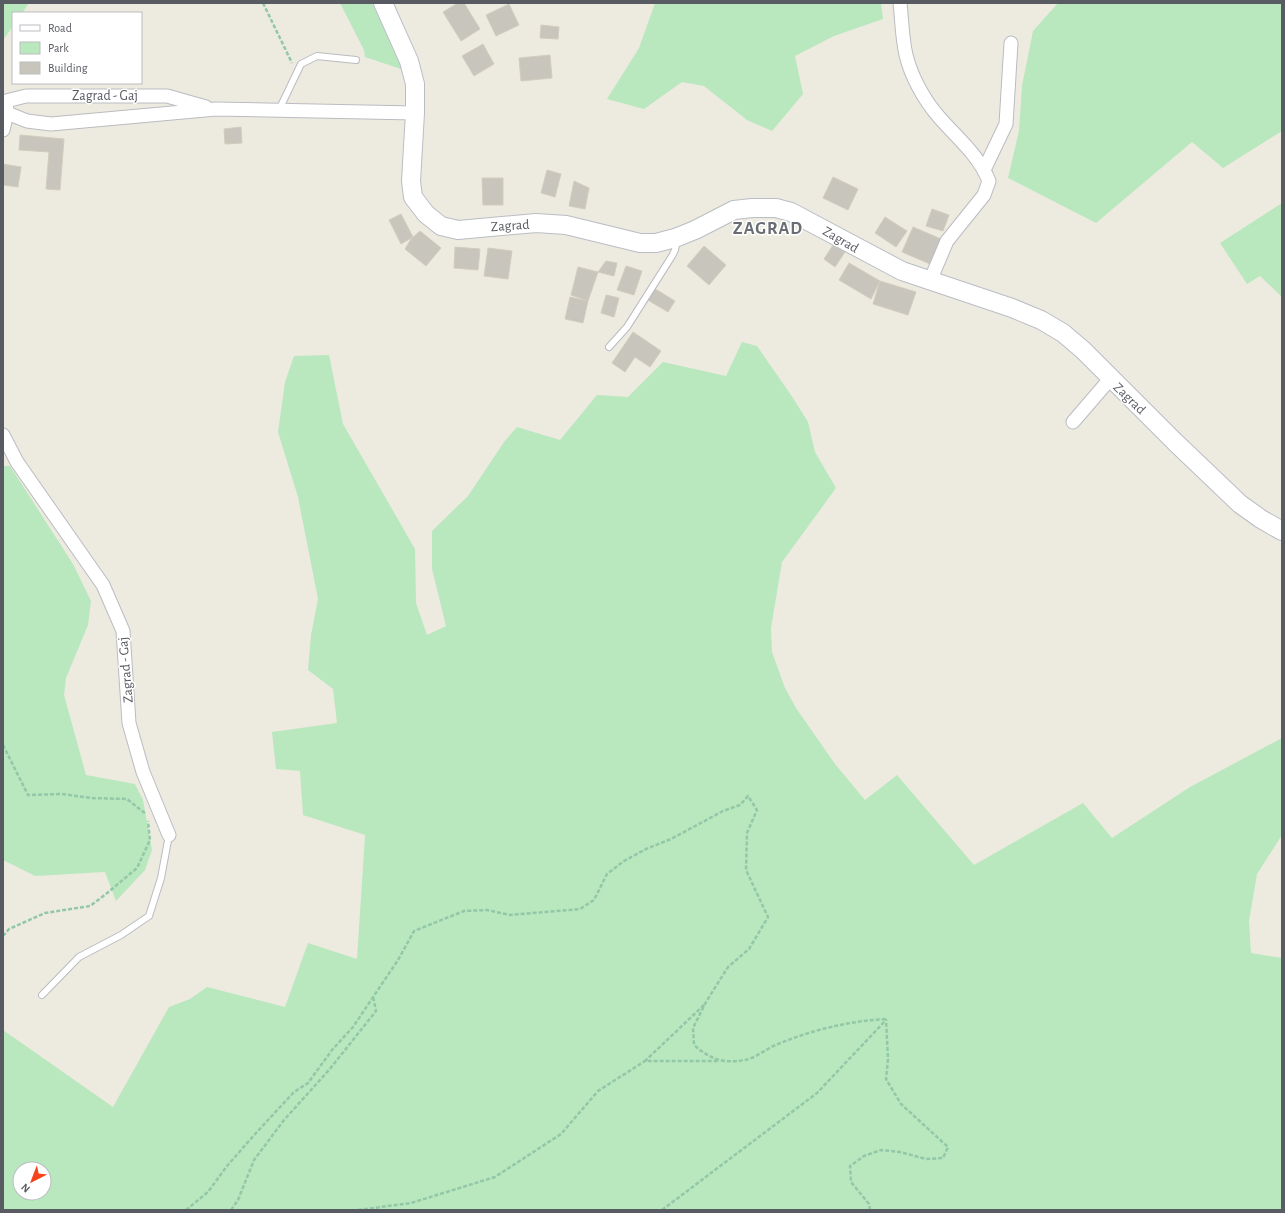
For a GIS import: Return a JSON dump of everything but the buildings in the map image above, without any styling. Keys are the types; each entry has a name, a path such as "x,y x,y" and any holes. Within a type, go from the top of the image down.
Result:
{"main road":[{"name":"Zagrad","path":"382,3 409,61 415,84 412,161 413,196 426,214 441,226 458,230 536,223 566,225 640,243 656,243 677,237 734,210 776,208 791,212 810,221 854,247 902,271 1012,308 1041,320 1063,333 1240,504 1260,519 1282,531"}],"street":[{"path":"900,3 906,55 919,88 938,116 967,145 984,170 989,181 984,195 948,241 930,281"},
{"path":"984,170 1006,124 1011,43"},
{"name":"Zagrad - Gaj","path":"216,109 167,96 26,96 6,104 27,121 51,124 216,109 415,113"},
{"path":"3,130 6,104"},
{"path":"1073,422 1098,396 1110,379"},
{"name":"Zagrad - Gaj","path":"3,435 17,462 102,585 122,631 129,723 143,772 170,836"}],"lane":[{"path":"279,110 300,64 317,56 356,60"},
{"path":"610,347 624,331 675,250 677,237"},
{"path":"42,995 79,957 121,935 149,916 162,878 170,836"}],"path":[{"path":"263,3 297,72"},
{"path":"3,745 28,795 62,794 91,798 128,799 148,816 150,840 137,868 90,906 45,913 9,929 3,936"},
{"path":"186,1210 208,1192 227,1166 294,1092 308,1083 332,1050 353,1027 398,960 414,930 464,911 487,910 510,915 580,909 594,900 607,874 624,861 646,849 671,839 723,811 740,805 748,796 757,810 747,833 746,870 768,917 749,949 728,967 706,1002 694,1028 694,1045 706,1056 723,1061"},
{"path":"231,1210 238,1200 254,1160 284,1120 329,1070 376,1011 373,996"},
{"path":"358,1210 411,1202 495,1177 561,1134 598,1091 645,1061 706,1002"},
{"path":"645,1061 746,1060 768,1047 802,1034 869,1020 886,1019"},
{"path":"662,1210 817,1093 886,1019"},
{"path":"870,1210 869,1204 851,1182 850,1166 864,1156 880,1150 900,1152 926,1159 943,1158 948,1147 901,1104 886,1079 888,1059 886,1019"}],"green space":[{"path":"3,3 29,3 23,12 12,12 12,27 3,40"},
{"path":"340,3 372,3 404,70 365,57 364,50"},
{"path":"655,3 881,3 883,19 834,36 795,56 803,94 772,131 747,120 704,86 682,82 644,109 607,99 639,48"},
{"path":"1058,3 1282,3 1282,131 1223,168 1192,142 1096,223 1008,178 1019,131 1022,86 1033,31"},
{"path":"1282,203 1282,297 1260,276 1247,284 1220,243"},
{"path":"742,342 757,346 808,422 815,452 836,488 782,562 771,628 772,652 785,688 796,708 835,764 865,800 897,775 974,865 1083,803 1112,838 1190,787 1282,738 1282,835 1257,874 1249,921 1251,953 1282,958 1282,1210 3,1210 3,1030 113,1107 169,1007 190,999 207,987 285,1007 308,943 357,959 365,835 303,815 300,771 276,769 272,732 337,723 333,689 308,670 311,635 318,599 298,497 278,432 285,382 294,356 329,355 343,424 415,549 416,603 427,635 446,626 432,569 432,531 468,496 504,442 517,427 560,440 597,395 628,397 663,362 726,376"},
{"path":"3,466 10,466 73,564 91,601 88,625 66,678 64,695 86,775 135,784 143,800 152,850 145,870 116,901 105,872 35,876 3,860"}],"district":[{"name":"ZAGRAD","path":"768,228"}]}
